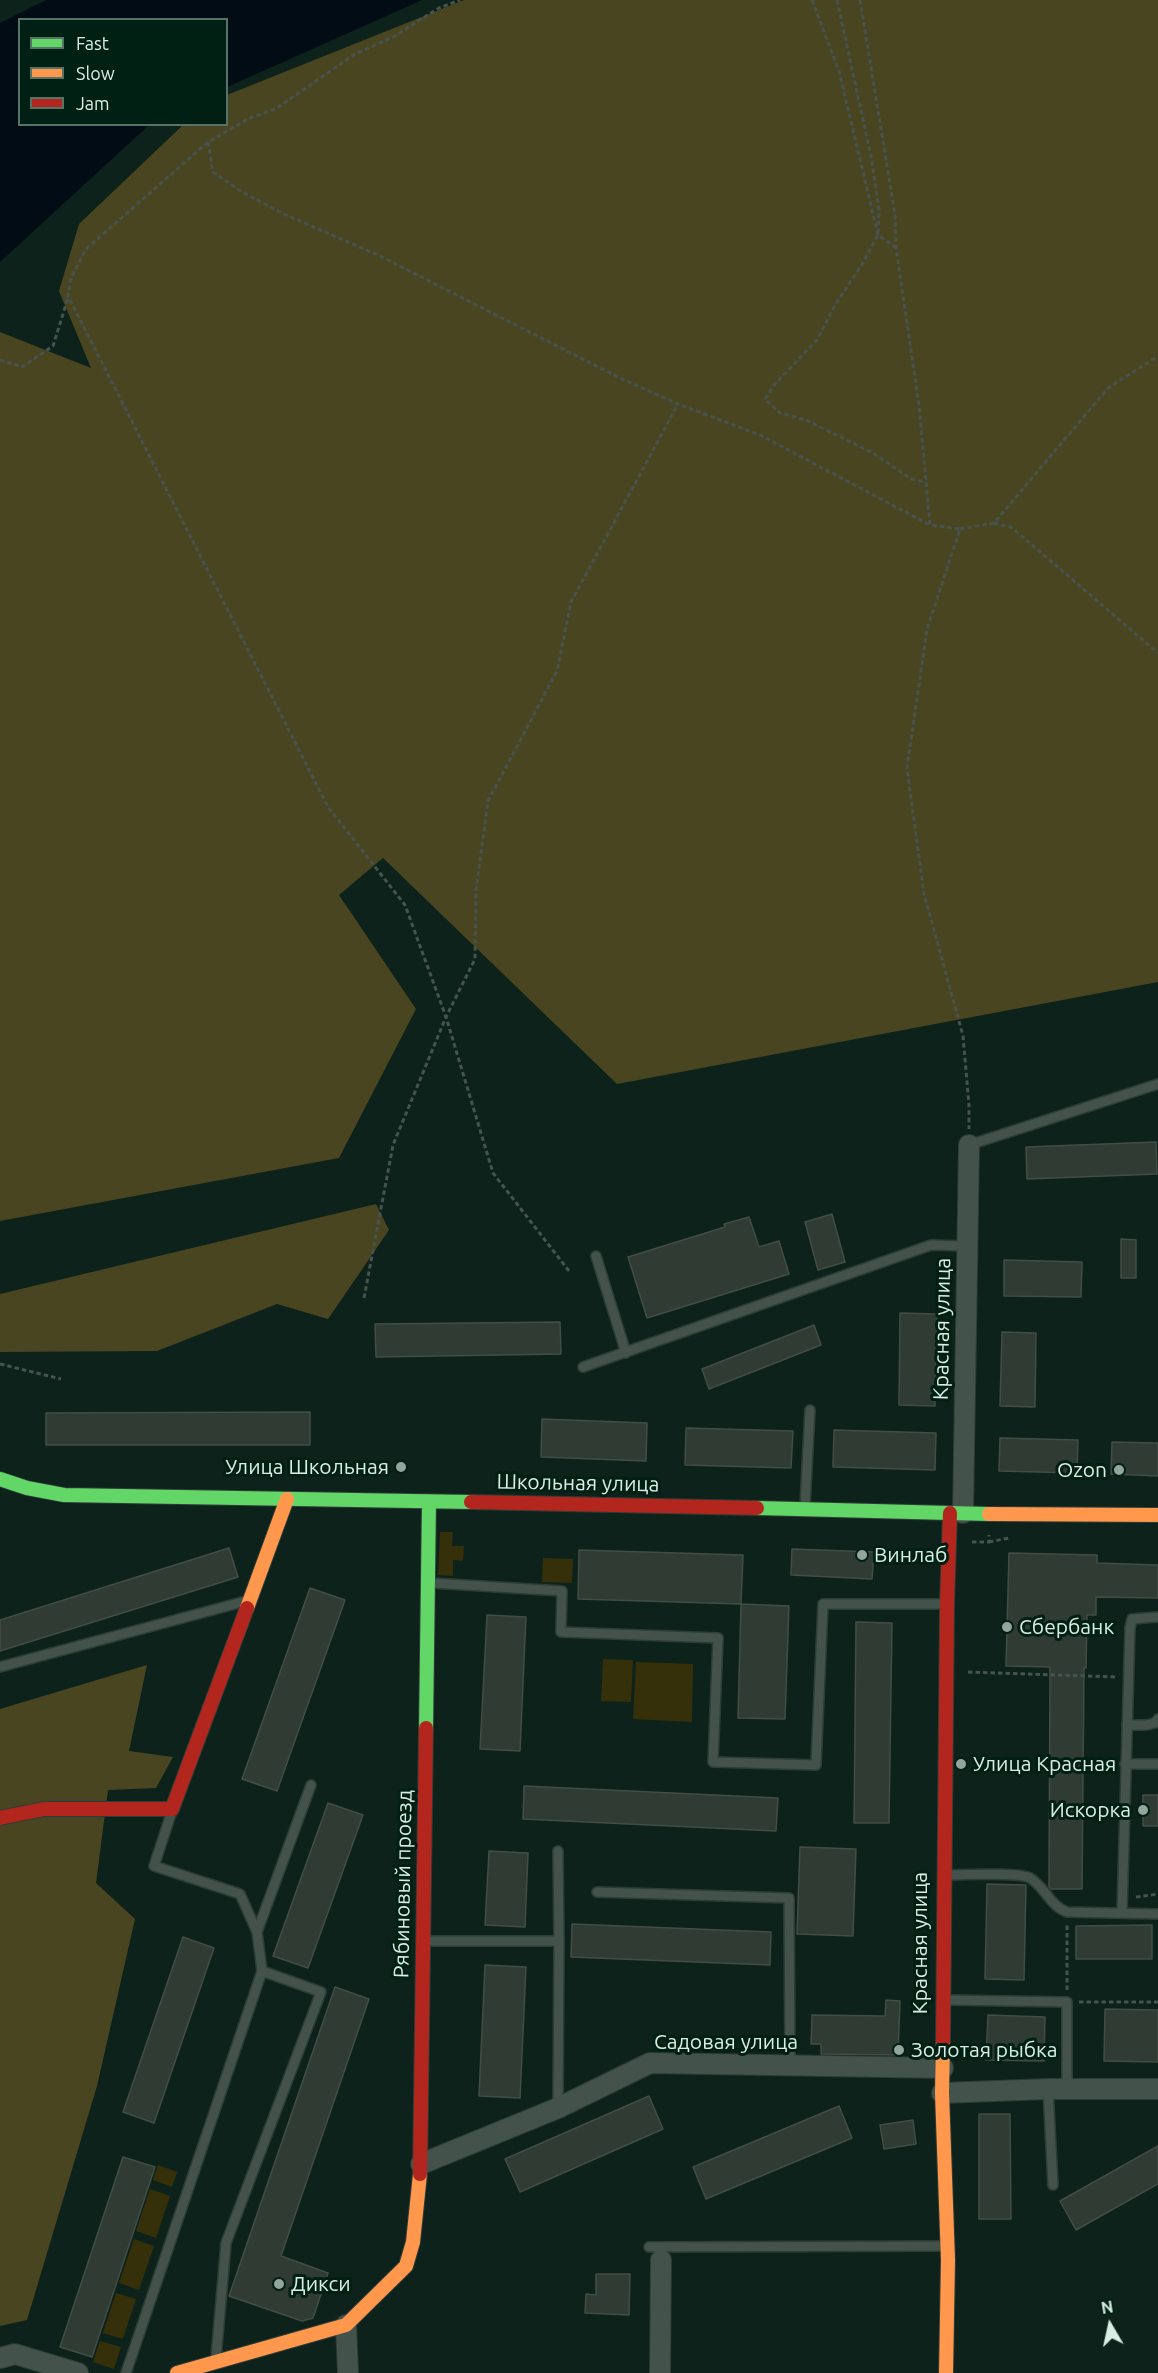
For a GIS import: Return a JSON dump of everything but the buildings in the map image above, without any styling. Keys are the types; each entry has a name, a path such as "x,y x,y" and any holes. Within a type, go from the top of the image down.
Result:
{"street":[{"name":"Красная улица","path":"946,2373 947,2246 942,2093 947,1604 956,1513 969,1145"},
{"name":"Школьная улица","path":"0,1479 27,1488 64,1495 1158,1515"},
{"path":"0,1818 44,1809 172,1809 287,1499"},
{"name":"Рябиновый проезд","path":"346,2325 406,2266 413,2242 421,2164 426,1582 429,1502"},
{"name":"Садовая улица","path":"421,2164 558,2108 650,2063 943,2068"},
{"path":"942,2093 1058,2089 1158,2089"},
{"path":"655,2254 660,2373"},
{"path":"177,2373 216,2364 346,2325 348,2373"},
{"path":"0,2358 15,2354 78,2373"}],"lane":[{"path":"969,1145 1158,1084"},
{"path":"583,1367 932,1245 967,1246"},
{"path":"596,1256 626,1353"},
{"path":"805,1508 810,1410"},
{"path":"426,1582 562,1591 561,1632 718,1638 713,1762 816,1765 823,1604 947,1604"},
{"path":"0,1667 251,1600"},
{"path":"1122,1913 1125,1764 1132,1619 1158,1617"},
{"path":"1127,1725 1146,1725 1155,1723 1158,1719"},
{"path":"1125,1764 1158,1764"},
{"path":"257,1932 311,1785"},
{"path":"126,2373 262,1971 257,1932 240,1894 154,1866 172,1809"},
{"path":"558,1851 558,2108"},
{"path":"944,1875 1024,1875 1038,1885 1058,1909 1067,1912 1158,1914"},
{"path":"597,1892 789,1898 790,2065"},
{"path":"423,1941 559,1941"},
{"path":"216,2364 226,2243 321,1992 262,1971"},
{"path":"943,2000 1067,2002 1058,2089 1053,2185"},
{"path":"655,2254 947,2246"}],"path":[{"path":"0,360 22,367 53,346 71,278 86,249 208,142 248,119 277,108 355,54 393,37 439,8 460,0"},
{"path":"812,0 838,71 878,235 896,248"},
{"path":"837,0 872,161 879,210 878,235 835,305 818,340 775,384 765,399 780,413 806,420 873,453 911,479 926,482"},
{"path":"860,0 895,215 896,248 919,405 930,525"},
{"path":"208,142 213,172 242,192 286,216 380,256 620,378 678,404 760,435 930,525 960,529 994,524 1011,527 1158,653"},
{"path":"68,296 328,807 405,905 446,1017 493,1173 569,1271"},
{"path":"994,524 1108,388 1158,356"},
{"path":"364,1298 393,1145 446,1017 475,958 476,890 488,801 557,671 571,602 678,404"},
{"path":"960,529 927,629 907,768 924,894 963,1036 969,1105"},
{"path":"0,1364 60,1379"},
{"path":"947,1672 1129,1677"},
{"path":"1122,1899 1158,1894"},
{"path":"1067,1912 1067,2002 1158,2002"}],"shaded area":[{"path":"46,0 422,0 228,87 228,18 18,18 18,126 148,126 0,262 0,23"},
{"path":"464,0 1158,0 1158,982 617,1084 383,858 339,895 416,1009 339,1158 0,1221 0,332 91,368 59,291 79,224 182,126 228,126 228,95"},
{"path":"376,1204 389,1230 328,1319 277,1304 157,1351 0,1352 0,1294"},
{"path":"440,1532 453,1532 452,1546 464,1546 463,1561 453,1560 453,1576 438,1575"},
{"path":"543,1558 573,1559 572,1583 542,1582"},
{"path":"603,1659 633,1660 631,1702 601,1701"},
{"path":"636,1662 693,1664 692,1722 633,1719"},
{"path":"147,1665 129,1751 173,1757 156,1788 108,1790 96,1883 135,1919 97,2086 27,2320 0,2326 0,1709"},
{"path":"158,2165 177,2172 172,2187 153,2180"},
{"path":"150,2189 170,2196 156,2238 136,2231"},
{"path":"134,2239 154,2246 139,2290 119,2283"},
{"path":"116,2293 136,2299 123,2339 103,2333"},
{"path":"100,2341 121,2347 114,2369 93,2362"}],"traffic: fast":[{"path":"0,1479 27,1488 64,1495 471,1502"},
{"path":"426,1728 429,1502"},
{"path":"757,1508 989,1514"}],"traffic: slow":[{"path":"247,1608 287,1499"},
{"path":"989,1514 1158,1515"},
{"path":"943,2042 942,2093 948,2260 946,2373"},
{"path":"177,2373 346,2325 406,2266 413,2242 420,2174"}],"traffic: jam":[{"path":"471,1502 757,1508"},
{"path":"943,2042 950,1513"},
{"path":"0,1818 44,1809 172,1809 247,1608"},
{"path":"420,2174 426,1728"}],"place":[{"name":"Улица Школьная","path":"401,1467"},
{"name":"Ozon","path":"1119,1470"},
{"name":"Винлаб","path":"862,1555"},
{"name":"Сбербанк","path":"1007,1627"},
{"name":"Улица Красная","path":"961,1764"},
{"name":"Искорка","path":"1143,1810"},
{"name":"Золотая рыбка","path":"899,2050"},
{"name":"Дикси","path":"279,2284"}]}
